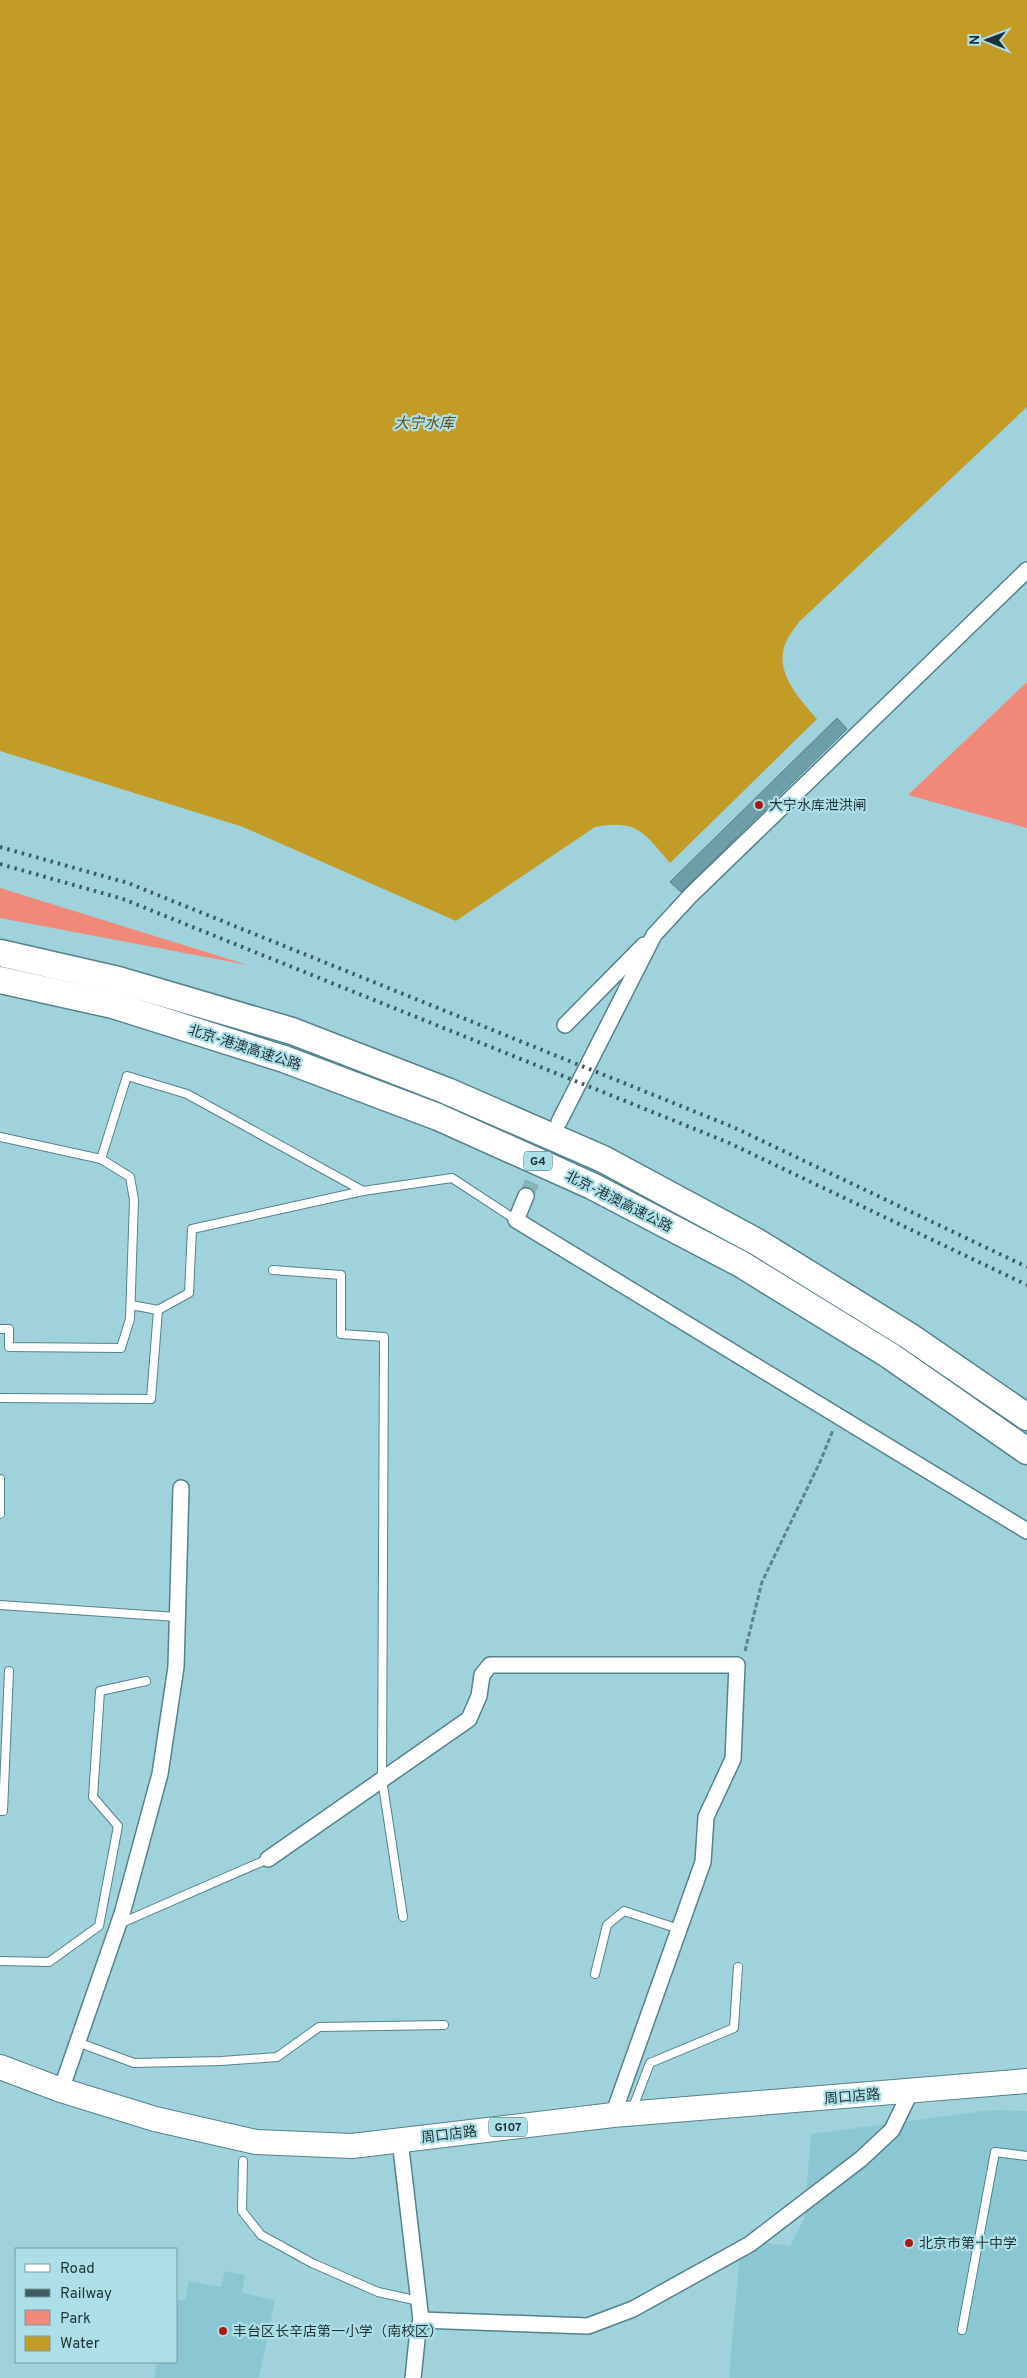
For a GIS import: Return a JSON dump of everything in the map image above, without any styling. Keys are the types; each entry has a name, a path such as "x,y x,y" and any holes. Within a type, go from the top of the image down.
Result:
{"highway":[{"name":"北京-港澳高速公路","path":"0,953 118,980 292,1031 447,1090 603,1159 757,1242 909,1336 1027,1417"},
{"name":"北京-港澳高速公路","path":"0,980 113,1005 284,1059 438,1117 592,1186 750,1269 888,1355 1027,1451"},
{"name":"周口店路","path":"0,2067 61,2090 154,2120 256,2142 352,2146 622,2115 1027,2081"}],"street":[{"path":"565,1025 691,895 1027,570"},
{"path":"560,1122 654,935"},
{"path":"526,1196 516,1220 1027,1531"},
{"path":"61,2090 119,1924 160,1774 176,1667 181,1488"},
{"path":"268,1859 469,1718 479,1696 482,1675 490,1665 737,1666 733,1759 706,1818 703,1862 622,2115"},
{"path":"421,2320 588,2326 633,2309 750,2244 861,2159 892,2130 911,2091"},
{"path":"400,2140 421,2320 418,2330 414,2378"}],"lane":[{"path":"101,1159 127,1076 188,1094 363,1191"},
{"path":"0,1137 101,1159 130,1177 134,1200 130,1319 121,1348 9,1347 9,1329 0,1329"},
{"path":"131,1306 158,1310 188,1293 192,1229 363,1191 452,1178 516,1220"},
{"path":"273,1270 341,1275 341,1334 384,1337 382,1779 403,1918"},
{"path":"0,1398 152,1399 158,1310"},
{"path":"0,1479 0,1514"},
{"path":"0,1605 177,1618"},
{"path":"0,1811 3,1812 9,1671"},
{"path":"0,1961 49,1962 99,1926 118,1826 93,1798 100,1691 146,1681"},
{"path":"119,1924 268,1859"},
{"path":"594,1974 607,1925 624,1911 680,1929"},
{"path":"622,2115 650,2063 734,2028 738,1967"},
{"path":"77,2042 134,2063 221,2061 277,2057 319,2027 444,2025"},
{"path":"962,2330 995,2152 1027,2156"},
{"path":"243,2161 242,2211 261,2235 312,2263 378,2292 419,2301"}],"path":[{"path":"737,1666 744,1653 762,1582 820,1462 838,1416"}],"shaded area":[{"name":"北京市第十中学","path":"991,2110 1027,2111 1027,2378 729,2378 741,2240 790,2246 804,2219 811,2134"},
{"name":"丰台区长辛店第一小学（南校区）","path":"225,2271 245,2275 242,2293 275,2300 259,2378 154,2378 157,2363 178,2363 178,2299 185,2300 189,2281 221,2287"}],"green space":[{"path":"1027,682 1027,828 908,795"},
{"path":"0,888 248,965 0,918"}],"water":[{"name":"大宁水库","path":"0,0 1027,0 1027,407 799,622 786,642 783,664 790,684 796,694 817,719 670,863 646,836 631,827 610,825 595,827 456,921 243,827 0,751"}],"building":[{"name":"大宁水库泄洪闸","path":"837,718 847,729 681,892 670,882"}],"tunnel":[{"path":"526,1196 555,1131"}],"railway":[{"path":"0,847 128,883 733,1127 1027,1267"},
{"path":"0,864 123,899 727,1142 1027,1285"}],"place":[{"name":"大宁水库泄洪闸","path":"759,805"},
{"name":"北京市第十中学","path":"909,2243"},
{"name":"丰台区长辛店第一小学（南校区）","path":"223,2331"}]}
